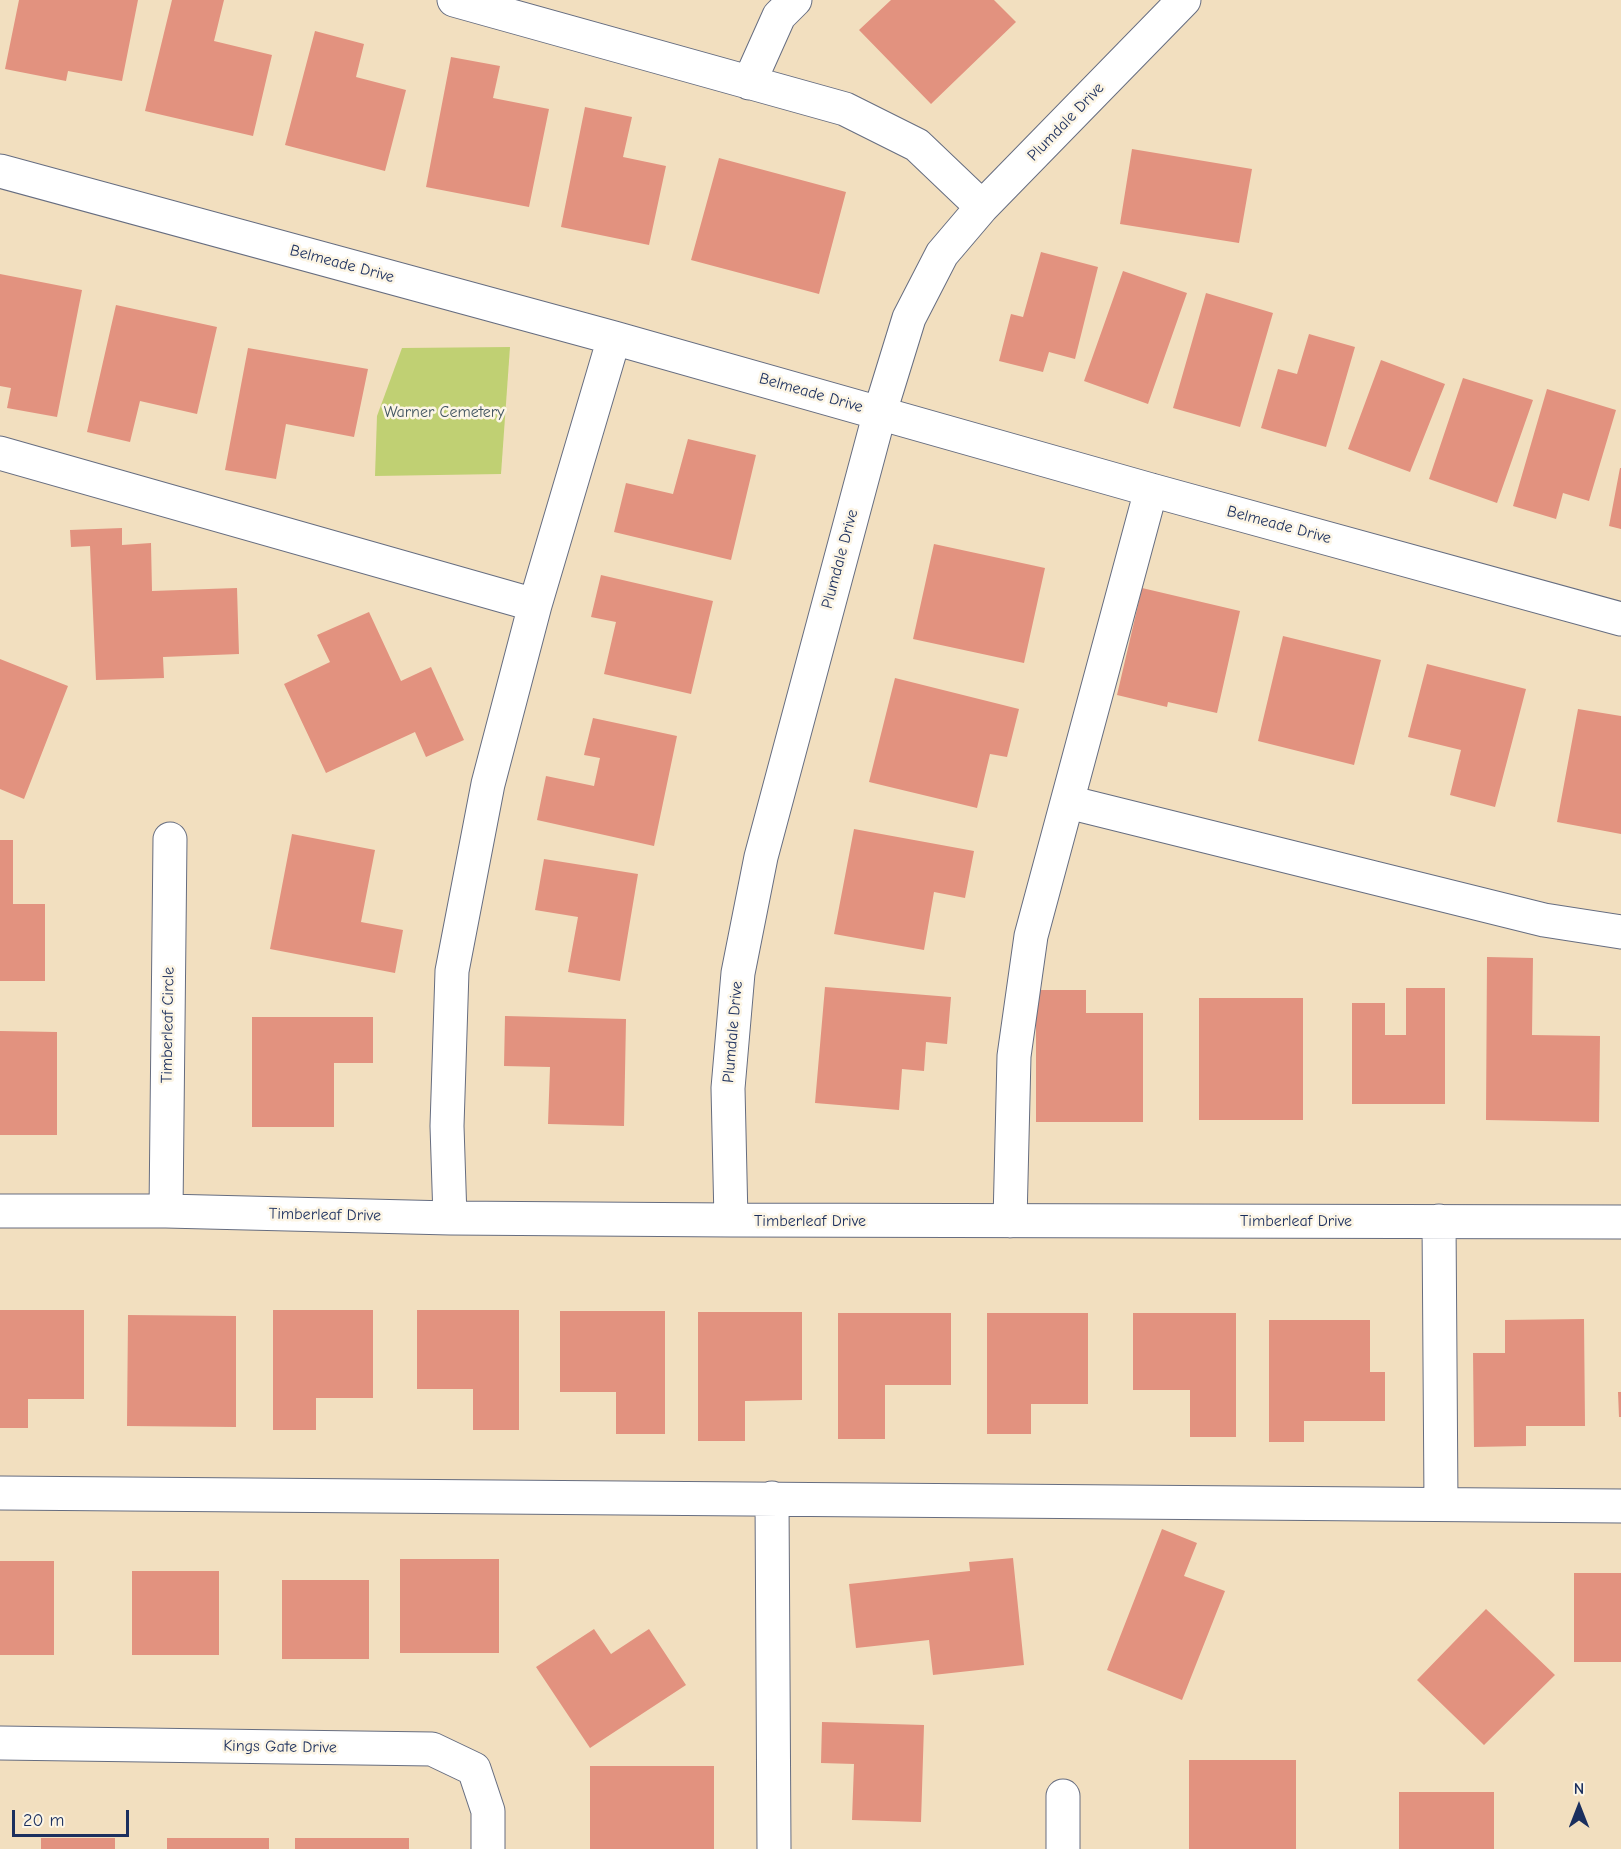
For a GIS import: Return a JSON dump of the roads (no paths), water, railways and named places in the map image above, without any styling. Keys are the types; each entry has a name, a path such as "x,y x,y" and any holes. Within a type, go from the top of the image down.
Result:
{"street":[{"path":"454,0 845,109 916,145 982,207"},
{"path":"749,83 779,16 795,0"},
{"name":"Plumdale Drive","path":"731,1220 728,1088 738,973 761,857 880,412 909,318 942,254 982,207 1184,0"},
{"name":"Belmeade Drive","path":"0,171 614,338 1151,490 1621,619"},
{"path":"450,1218 447,1126 452,971 488,784 535,605 614,338"},
{"path":"0,453 535,605"},
{"path":"1010,1221 1014,1056 1029,947 1151,490"},
{"path":"1068,802 1544,920 1621,932"},
{"name":"Timberleaf Circle","path":"166,1211 170,839"},
{"name":"Timberleaf Drive","path":"0,1211 166,1211 450,1218 731,1220 1621,1222"},
{"path":"1438,1221 1441,1503"},
{"path":"0,1493 1621,1506"},
{"path":"772,1498 774,1849"},
{"name":"Kings Gate Drive","path":"0,1743 432,1749 474,1769 488,1811 488,1849"},
{"path":"1063,1796 1063,1849"}],"park label":[{"name":"Warner Cemetery","path":"444,412"}]}
